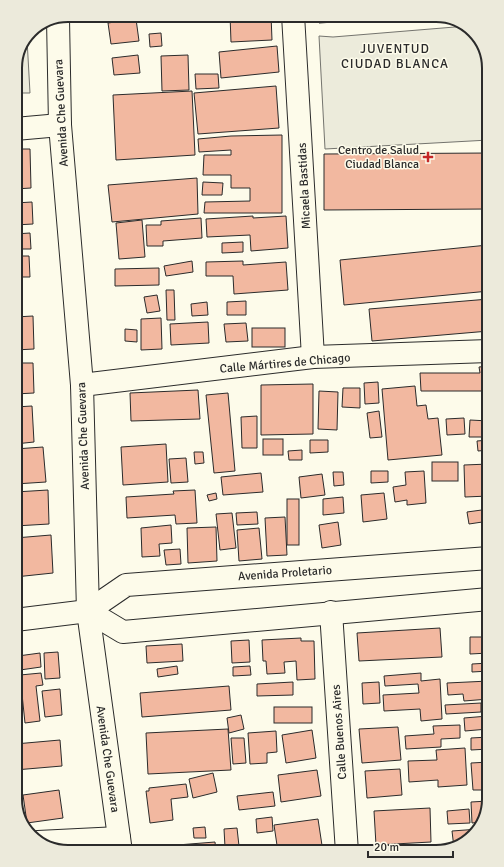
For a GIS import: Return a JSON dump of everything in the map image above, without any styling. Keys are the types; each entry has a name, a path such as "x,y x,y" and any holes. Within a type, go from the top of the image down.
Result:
{"street":[{"name":"Micaela Bastidas","path":"293,22 313,357"},
{"name":"Avenida Che Guevara","path":"58,23 60,125 82,385 88,611 120,845"},
{"path":"22,128 60,125"},
{"name":"Calle Mártires de Chicago","path":"82,385 313,357 482,351"},
{"name":"Avenida Proletario","path":"22,619 88,611 126,585 482,559"},
{"path":"88,611 123,632 331,612 482,600"},
{"name":"Calle Buenos Aires","path":"331,612 347,845"},
{"path":"52,843 120,845"}],"shaded area":[{"path":"456,27 462,30 471,38 480,53 482,68 482,140 325,149 319,36 333,37"},
{"path":"27,47 30,93 22,93 22,65"}],"building":[{"path":"136,22 139,41 111,44 108,23"},
{"path":"230,22 271,22 272,40 231,42"},
{"path":"161,33 162,46 150,47 149,34"},
{"path":"277,46 279,72 221,78 219,52"},
{"path":"138,55 140,73 114,75 112,58"},
{"path":"188,55 189,90 162,91 161,56"},
{"path":"195,74 218,74 219,88 196,89"},
{"path":"276,86 279,128 198,134 194,93"},
{"path":"192,91 195,155 116,160 113,95"},
{"path":"282,135 282,213 204,213 205,202 250,201 250,188 231,188 231,175 203,175 204,155 231,155 231,150 199,152 198,139 231,136"},
{"path":"22,149 30,149 31,188 22,189"},
{"path":"482,153 482,209 324,210 324,154"},
{"path":"197,178 198,214 112,222 108,185"},
{"path":"203,182 223,183 222,195 202,195"},
{"path":"32,202 33,224 22,225 22,203"},
{"path":"253,216 253,218 286,216 288,248 251,251 250,235 207,237 206,219"},
{"path":"201,218 202,238 163,241 163,246 147,246 146,225 161,225 161,221"},
{"path":"142,220 145,257 119,259 116,223"},
{"path":"30,233 31,249 22,249 22,234"},
{"path":"243,242 243,252 222,253 222,243"},
{"path":"482,246 482,292 344,305 340,260"},
{"path":"22,256 29,256 30,277 22,277"},
{"path":"192,261 193,272 166,276 164,266"},
{"path":"243,261 243,265 286,262 288,290 234,294 233,276 206,276 206,262"},
{"path":"159,268 159,285 115,286 115,269"},
{"path":"166,290 174,290 175,320 167,320"},
{"path":"157,295 160,311 147,313 144,297"},
{"path":"482,300 482,332 372,341 369,309"},
{"path":"246,301 246,315 227,315 227,302"},
{"path":"207,302 208,315 192,316 191,304"},
{"path":"33,316 34,349 22,350 22,317"},
{"path":"161,318 162,349 141,350 141,319"},
{"path":"208,322 209,343 171,345 170,324"},
{"path":"246,323 248,341 226,342 224,324"},
{"path":"252,328 285,328 285,347 252,347"},
{"path":"125,329 137,330 137,342 125,341"},
{"path":"22,363 33,363 34,393 22,394"},
{"path":"479,367 482,367 482,391 421,391 420,373 480,373"},
{"path":"378,382 379,403 365,404 364,383"},
{"path":"313,384 313,434 261,435 261,385"},
{"path":"415,386 417,406 426,405 428,419 438,418 442,455 388,460 382,389"},
{"path":"343,388 360,388 360,408 342,407"},
{"path":"198,390 200,419 131,421 130,393"},
{"path":"319,391 338,392 337,430 318,429"},
{"path":"228,393 235,471 214,473 206,395"},
{"path":"32,406 34,442 22,443 22,407"},
{"path":"379,411 382,437 370,438 367,413"},
{"path":"257,416 257,448 242,448 241,417"},
{"path":"464,418 465,434 447,435 446,419"},
{"path":"470,420 482,421 482,437 469,437"},
{"path":"263,439 283,439 283,455 263,455"},
{"path":"310,440 328,440 328,452 310,453"},
{"path":"477,441 482,441 482,451 478,451"},
{"path":"166,444 168,482 123,485 121,447"},
{"path":"43,447 46,482 22,484 22,448"},
{"path":"302,450 302,460 289,460 288,451"},
{"path":"194,452 203,452 204,463 195,464"},
{"path":"186,458 188,482 171,483 169,459"},
{"path":"432,462 458,462 458,481 432,481"},
{"path":"482,464 482,496 465,497 464,465"},
{"path":"371,471 388,471 388,482 371,483"},
{"path":"424,471 426,503 407,505 407,500 395,502 393,487 406,485 405,472"},
{"path":"333,472 343,472 344,485 334,486"},
{"path":"261,473 263,492 223,495 221,477"},
{"path":"322,474 325,495 301,498 299,477"},
{"path":"48,490 49,524 22,526 22,492"},
{"path":"195,490 197,523 176,524 175,515 127,518 126,497 174,494 173,491"},
{"path":"216,493 217,499 209,501 207,495"},
{"path":"384,493 387,519 363,522 361,495"},
{"path":"343,497 344,513 323,515 323,499"},
{"path":"287,499 299,499 299,545 287,545"},
{"path":"482,510 482,522 469,524 467,512"},
{"path":"257,512 258,524 237,525 236,513"},
{"path":"232,513 236,548 220,550 216,514"},
{"path":"285,517 287,555 267,556 265,518"},
{"path":"338,522 341,545 322,548 319,525"},
{"path":"171,525 172,543 159,544 160,556 142,557 141,528"},
{"path":"216,527 217,561 188,563 187,528"},
{"path":"259,528 262,559 239,561 237,530"},
{"path":"51,535 53,573 22,576 22,537"},
{"path":"180,549 181,564 166,565 164,550"},
{"path":"440,628 442,657 359,661 357,633"},
{"path":"470,637 482,637 482,653 470,654"},
{"path":"301,638 301,641 314,641 315,679 297,680 296,661 284,662 285,673 267,674 266,661 263,661 262,640"},
{"path":"249,640 250,662 232,663 231,641"},
{"path":"182,644 183,661 147,663 146,646"},
{"path":"58,652 60,678 45,679 44,653"},
{"path":"40,653 41,667 22,670 22,655"},
{"path":"482,663 482,671 472,672 472,664"},
{"path":"177,666 178,674 158,677 157,669"},
{"path":"250,666 251,675 233,676 233,667"},
{"path":"41,673 43,685 36,686 40,721 25,723 22,694 22,675"},
{"path":"421,673 421,681 440,679 442,719 421,721 420,709 384,711 383,695 419,693 418,684 385,686 384,676"},
{"path":"482,681 482,700 464,701 463,694 448,695 447,683"},
{"path":"293,682 293,695 257,696 257,684"},
{"path":"379,682 380,703 363,704 362,683"},
{"path":"229,686 231,710 142,717 140,693"},
{"path":"60,689 62,715 45,717 42,691"},
{"path":"481,703 481,712 446,714 445,705"},
{"path":"274,707 312,707 312,723 274,723"},
{"path":"241,715 244,729 229,733 227,718"},
{"path":"482,716 482,730 465,731 464,718"},
{"path":"460,725 460,738 441,739 441,747 406,749 405,736 434,734 433,726"},
{"path":"398,727 401,760 362,763 359,729"},
{"path":"228,729 231,770 148,774 146,733"},
{"path":"312,730 316,758 286,763 282,735"},
{"path":"276,731 277,752 267,753 267,763 250,764 248,733"},
{"path":"482,737 482,749 471,750 471,738"},
{"path":"231,738 244,738 246,763 233,764"},
{"path":"60,740 62,766 22,769 22,743"},
{"path":"465,748 467,785 438,787 438,780 409,782 408,761 437,760 436,750"},
{"path":"482,762 482,790 473,790 471,763"},
{"path":"400,769 402,795 367,798 365,771"},
{"path":"317,770 321,796 281,802 278,775"},
{"path":"213,773 217,792 193,798 189,779"},
{"path":"186,784 188,797 171,799 173,820 150,823 146,791 149,791 149,788"},
{"path":"59,790 63,818 29,823 26,818 23,795"},
{"path":"273,792 275,806 239,810 237,796"},
{"path":"482,801 475,823 472,823 471,802"},
{"path":"430,808 431,842 376,845 374,811"},
{"path":"469,809 470,823 448,824 447,811"},
{"path":"272,817 273,831 257,833 256,819"},
{"path":"318,819 322,845 277,845 274,825"},
{"path":"205,827 206,838 194,838 193,828"},
{"path":"237,828 239,845 225,845 224,829"},
{"path":"470,830 462,837 453,842 452,831"},
{"path":"215,842 215,845 177,845"}],"place":[{"name":"Centro de Salud Ciudad Blanca","path":"428,157"}],"district":[{"name":"JUVENTUD CIUDAD BLANCA","path":"395,56"}]}
